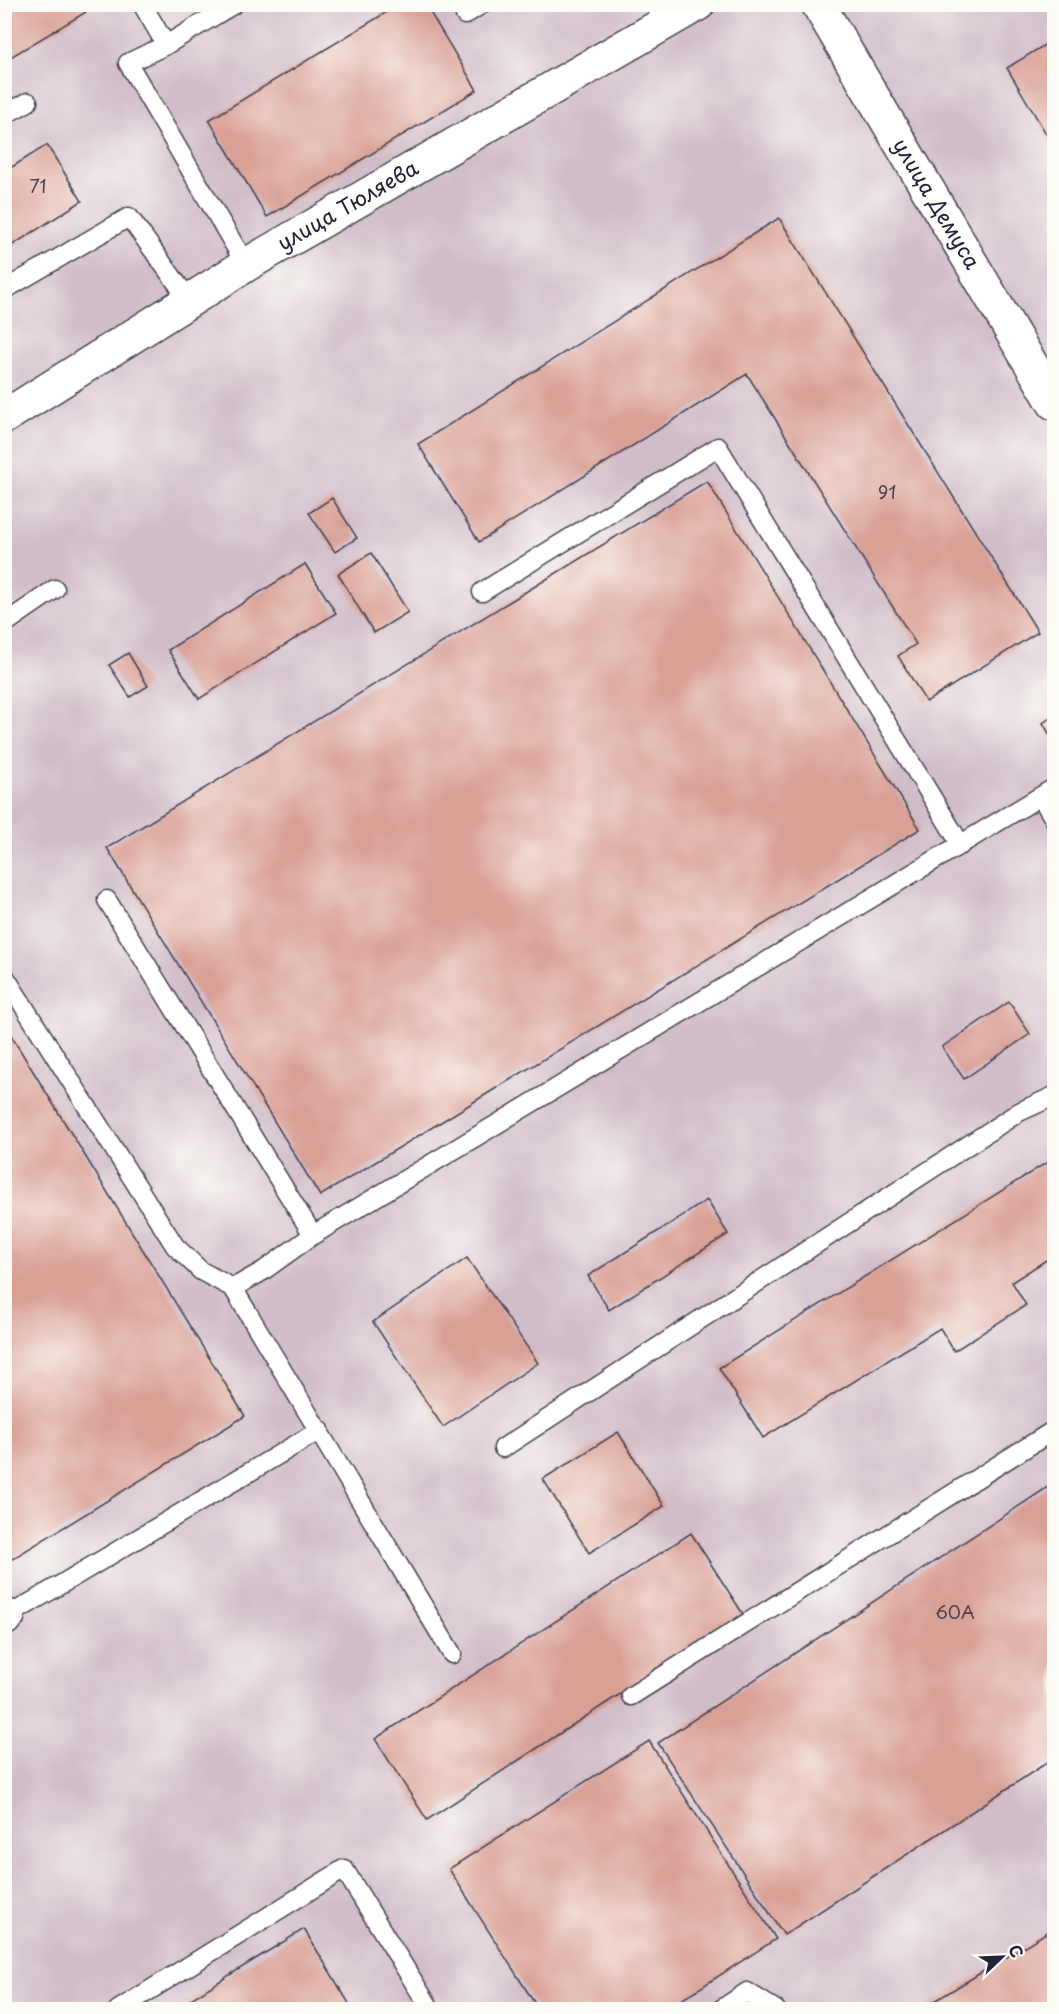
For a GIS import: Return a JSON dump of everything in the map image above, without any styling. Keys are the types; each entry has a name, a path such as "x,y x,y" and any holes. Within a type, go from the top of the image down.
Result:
{"street":[{"name":"улица Тюляева","path":"4,417 246,265 698,4"},
{"name":"улица Демуса","path":"818,4 1054,403"}],"lane":[{"path":"142,4 166,45"},
{"path":"234,4 166,45 128,63 246,265"},
{"path":"465,15 482,4"},
{"path":"4,115 28,102"},
{"path":"4,290 129,217 189,300"},
{"path":"482,592 718,447 962,845"},
{"path":"4,624 55,589"},
{"path":"233,1288 263,1271 313,1235 1048,793 1054,819"},
{"path":"107,900 313,1235"},
{"path":"4,975 175,1246 201,1271 233,1288 452,1653"},
{"path":"504,1448 1019,1112 1054,1096"},
{"path":"6,1615 320,1430"},
{"path":"631,1696 1054,1430"},
{"path":"118,2010 344,1869 431,2010"},
{"path":"720,2010 747,1992 776,2010"}],"shaded area":[{"path":"5,5 1054,5 1054,2009 5,2009"}],"building":[{"path":"4,4 82,4 86,12 4,61"},
{"path":"400,4 425,4 477,90 267,217 209,120"},
{"path":"1054,39 1054,147 1007,68"},
{"path":"47,145 82,201 8,248 4,242 4,172"},
{"path":"779,218 1038,632 926,702 898,656 916,644 747,374 479,542 418,444"},
{"path":"707,481 920,829 320,1196 107,848"},
{"path":"332,498 357,538 335,552 309,513"},
{"path":"371,553 408,612 374,633 338,574"},
{"path":"305,564 336,613 199,699 168,650"},
{"path":"128,653 148,686 130,697 109,665"},
{"path":"1054,715 1054,742 1043,723"},
{"path":"1009,1002 1030,1034 964,1079 942,1047"},
{"path":"4,1024 245,1416 4,1564"},
{"path":"1049,1161 1054,1170 1054,1255 1012,1282 1026,1305 954,1351 940,1328 763,1438 719,1368"},
{"path":"707,1200 728,1234 609,1310 588,1276"},
{"path":"467,1258 538,1363 443,1427 373,1322"},
{"path":"618,1432 664,1506 589,1553 543,1479"},
{"path":"1054,1483 1054,1758 784,1935 658,1743"},
{"path":"691,1533 743,1614 427,1820 375,1739"},
{"path":"649,1741 776,1939 666,2010 539,2010 449,1869"},
{"path":"1054,1928 1054,2010 920,2010"},
{"path":"304,1929 353,2010 173,2010"}]}
